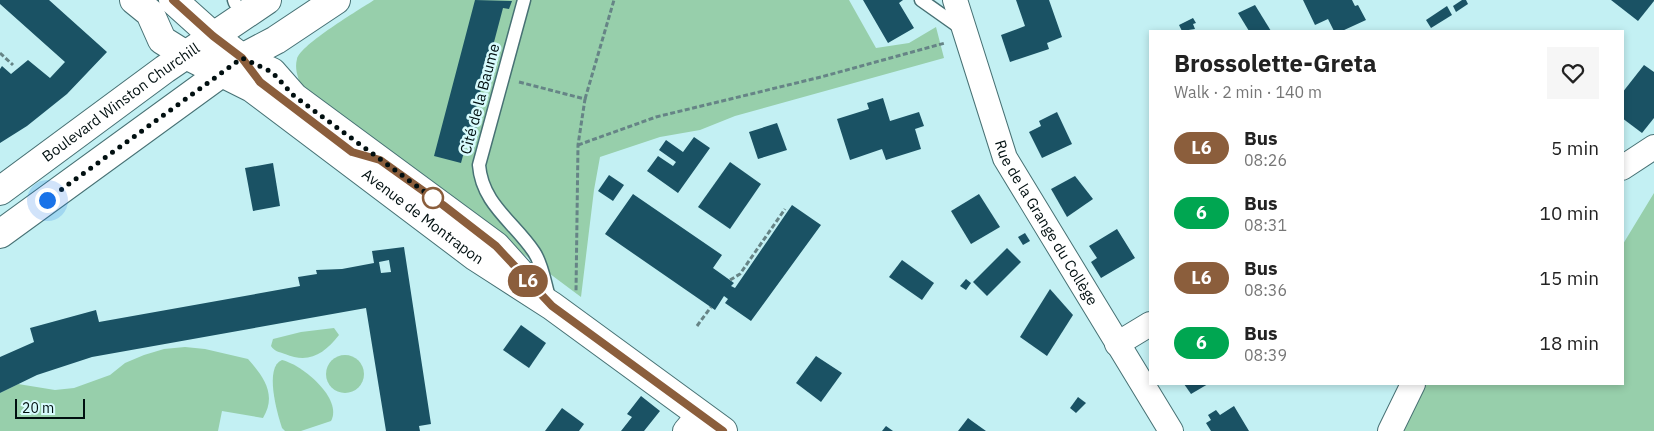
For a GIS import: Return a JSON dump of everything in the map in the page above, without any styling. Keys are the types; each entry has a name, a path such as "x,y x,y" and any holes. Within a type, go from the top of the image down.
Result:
{"street":[{"path":"134,0 150,13 162,40 200,45"},
{"name":"Boulevard Winston Churchill","path":"0,191 200,45 267,0"},
{"path":"0,234 193,92 336,0"},
{"name":"Rue de la Grange du Collège","path":"955,0 957,36 1005,158 1171,431"},
{"path":"172,12 200,45 233,65"},
{"name":"Avenue de Montrapon","path":"233,65 272,72 294,96 496,246 564,302 692,423 723,431"},
{"name":"Avenue de Montrapon","path":"233,65 252,88 476,257 564,302"},
{"path":"1624,167 1654,147"},
{"path":"1117,344 1149,325"},
{"path":"1390,431 1412,385"}],"lane":[{"path":"152,0 172,12"},
{"name":"Cité de la Baume","path":"524,0 479,165 480,183 496,208 535,253 564,302"},
{"path":"921,0 957,36"}],"path":[{"path":"564,302 578,146 585,99 614,0"},
{"path":"578,146 656,117 821,77 957,36"},
{"path":"0,52 13,65"},
{"path":"503,78 585,99"},
{"path":"730,280 740,274 785,209"},
{"path":"697,326 711,307"}],"green space":[{"path":"374,0 849,0 876,48 909,43 936,27 944,58 735,116 700,130 660,137 600,157 594,190 581,297 302,89 296,67 297,59 301,53 319,36"},
{"path":"1654,193 1654,431 1404,431 1424,385 1624,385 1624,242"},
{"path":"334,328 339,335 333,342 322,352 309,357 294,357 277,351 271,346 273,339 301,332"},
{"path":"185,347 205,349 248,359 259,373 269,394 267,410 263,418 222,411 218,431 0,431 0,393 18,384 55,390 74,388 110,375 125,363 144,355 164,349"},
{"path":"345,355 359,360 364,374 359,388 345,393 331,388 326,374 331,360"},
{"path":"282,360 291,363 319,384 331,403 333,412 331,421 301,431 285,431 282,428 275,402 273,381 277,364"}],"building":[{"path":"0,0 49,0 107,52 67,94 27,126 0,143 0,69 2,66 11,74 28,60 50,78 65,62 0,4"},
{"path":"475,0 512,1 509,9 503,8 489,61 494,63 492,71 486,70 472,124 477,125 475,135 469,133 461,163 434,156"},
{"path":"863,0 903,0 899,3 914,28 888,43"},
{"path":"1016,0 1049,0 1062,37 1047,43 1049,49 1010,62 1001,35 1025,26"},
{"path":"1303,0 1352,0 1355,6 1358,5 1366,20 1344,30 1334,30 1328,19 1315,25"},
{"path":"1462,0 1466,0 1468,4 1456,12 1453,6"},
{"path":"1611,0 1654,0 1654,1 1638,21"},
{"path":"1255,5 1270,30 1248,30 1238,13"},
{"path":"1447,6 1452,15 1431,28 1426,20"},
{"path":"1193,18 1196,23 1193,24 1195,29 1188,30 1182,30 1179,25"},
{"path":"1644,65 1654,72 1654,118 1642,133 1624,120 1624,90"},
{"path":"883,98 890,121 919,112 924,126 915,129 921,149 886,160 882,149 850,160 837,119 869,109 867,103"},
{"path":"1057,112 1072,144 1042,158 1029,132 1041,126 1039,121"},
{"path":"777,123 787,150 758,159 749,132"},
{"path":"694,137 710,148 678,193 647,171 658,156 673,166 676,162 659,150 666,140 683,152"},
{"path":"730,162 761,184 730,229 698,207"},
{"path":"273,163 280,206 253,211 245,168"},
{"path":"609,175 624,185 613,201 598,191"},
{"path":"1075,176 1093,199 1067,217 1051,189"},
{"path":"633,194 722,255 713,268 734,283 731,286 735,288 792,205 821,225 751,321 725,303 728,299 724,296 715,310 605,234"},
{"path":"979,194 1000,227 971,244 951,211"},
{"path":"1117,229 1135,258 1101,278 1091,262 1097,258 1089,246"},
{"path":"1025,233 1030,241 1023,245 1018,237"},
{"path":"404,247 431,424 419,426 420,431 386,431 366,308 92,357 37,375 0,393 0,357 34,342 30,328 96,310 99,322 300,286 298,277 317,274 316,270 342,269 374,263 372,251","holes":["389,260 391,272 381,273 379,262"]},
{"path":"1007,248 1021,262 987,296 973,282"},
{"path":"902,260 934,283 922,300 889,277"},
{"path":"966,279 971,283 966,290 960,286"},
{"path":"1050,289 1073,315 1047,356 1020,337"},
{"path":"521,325 546,343 529,368 503,350"},
{"path":"816,356 842,373 821,402 796,383"},
{"path":"1185,385 1206,385 1191,394"},
{"path":"641,396 660,411 644,431 621,431 632,417 627,414"},
{"path":"1078,397 1086,403 1076,413 1070,408"},
{"path":"1234,406 1249,431 1211,431 1206,423 1211,420 1208,415 1216,410 1220,415"},
{"path":"562,408 584,424 579,431 545,431"},
{"path":"968,418 972,421 986,431 958,431"},
{"path":"886,426 893,431 882,431"}],"bus line":[{"name":"L6","path":"173,0 213,36 242,58 260,82 352,152 380,160 443,205 496,246 552,306 723,431"}],"route":[{"path":"47,200 193,92 224,73 242,58 272,72 294,96 433,198"}]}
